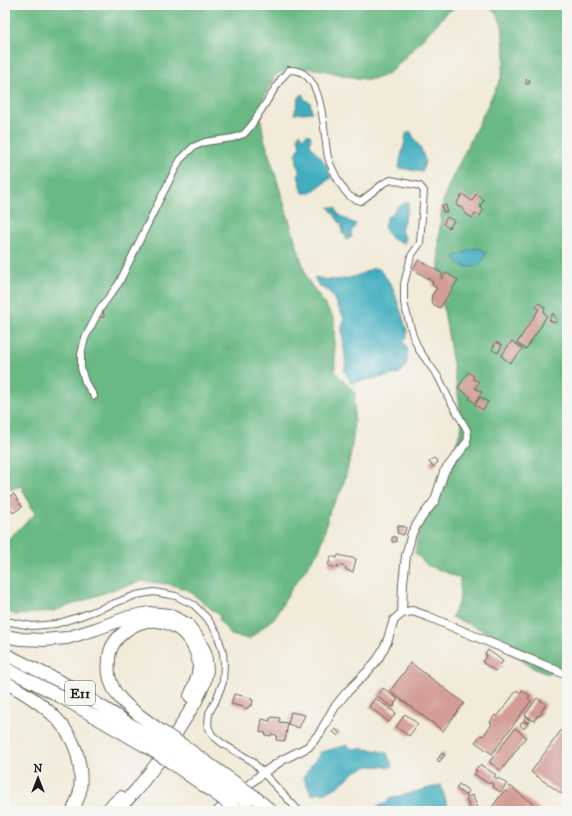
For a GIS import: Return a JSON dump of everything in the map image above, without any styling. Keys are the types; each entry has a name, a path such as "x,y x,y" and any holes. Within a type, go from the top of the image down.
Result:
{"highway":[{"path":"5,636 36,640 67,638 96,630 129,617 149,613 169,615 187,624 198,637 205,652 207,670 204,684 195,703 158,762 137,789 117,811"},
{"path":"106,811 121,796 146,766 187,703 195,685 199,666 196,651 188,637 176,627 159,621 142,622 128,629 117,638 110,651 108,667 111,682 119,698 135,712 152,738 176,752 227,789"},
{"name":"E11","path":"5,654 67,685 176,752 227,789 250,799 260,811"},
{"name":"E11","path":"5,668 54,693 152,738"},
{"path":"5,682 44,706 60,721 71,737 78,752 81,772 80,791 73,811"},
{"name":"E11","path":"227,789 238,811"},
{"path":"250,799 271,811"}],"street":[{"path":"94,396 86,382 81,368 81,354 85,338 100,309 119,283 180,160 193,147 199,144 233,138 244,134 251,126 281,78 289,70 297,71 306,76 314,87 321,106 328,158 346,194 361,201 384,183 391,180 420,186 424,191 420,243 411,256 404,284 404,304 413,336 419,350 439,378 467,430 468,437 466,444 444,472 435,500 412,533 406,556 402,613"},
{"path":"5,621 32,626 56,624 136,595 154,592 176,596 194,605 207,618 217,633 223,654 223,682 209,713 208,726 212,735 223,744 252,761 299,811"},
{"path":"217,811 264,773 284,759 308,747 320,732 334,708 378,659 387,642 394,620 402,613 412,611 427,616 567,675"}],"green space":[{"path":"5,5 459,5 448,12 394,69 384,76 365,79 315,69 284,71 275,76 263,101 261,119 264,138 307,279 334,318 335,372 355,392 353,438 349,463 342,489 330,510 320,549 292,588 275,617 249,639 231,635 220,621 219,615 188,590 169,584 143,581 115,589 54,611 16,615 5,611 5,542 35,514 21,486 5,491"},
{"path":"482,5 567,5 567,671 557,673 545,673 533,668 522,660 514,649 487,632 452,617 460,599 460,578 427,565 415,553 420,521 438,503 462,426 439,280 439,238 442,206 449,184 501,78 505,58 502,25 496,13"}],"water":[{"path":"302,94 305,100 310,102 312,112 294,114 298,99"},
{"path":"410,131 422,151 425,161 422,172 399,168 406,134"},
{"path":"300,133 303,138 307,134 311,136 310,145 326,164 331,178 310,193 303,193 298,175 299,171 296,154 300,147 298,137"},
{"path":"408,201 407,212 401,231 406,238 404,243 391,238 384,227 387,217 391,215 396,208"},
{"path":"329,207 336,208 337,213 348,221 356,224 351,232 352,237 346,240 346,234 342,233 342,226"},
{"path":"478,248 486,253 482,262 477,266 467,267 460,265 454,257 470,249"},
{"path":"373,268 379,269 393,288 407,330 407,338 403,341 407,348 407,361 405,368 398,374 351,383 344,370 346,365 342,330 344,318 330,292 319,286 315,277 330,280 345,279 359,275"},
{"path":"348,745 352,749 387,753 393,767 370,766 356,771 337,787 322,794 320,792 312,795 303,777 321,752"},
{"path":"441,785 449,811 372,811 377,806 388,803 388,799"}],"building":[{"path":"526,79 530,80 529,84 526,84"},
{"path":"462,194 472,201 476,194 484,200 480,206 484,209 480,216 475,214 472,218 465,213 462,208 456,205"},
{"path":"442,205 446,205 447,212 443,212"},
{"path":"447,217 454,221 449,228 443,224"},
{"path":"419,260 443,274 442,279 446,273 458,280 440,308 434,305 431,300 431,297 437,288 432,285 433,282 413,269"},
{"path":"539,303 545,308 544,313 547,315 526,349 517,343 539,309 536,307"},
{"path":"103,308 104,317 96,318 95,309"},
{"path":"553,313 557,320 555,323 549,320"},
{"path":"512,341 523,349 510,363 501,356"},
{"path":"496,342 502,345 498,353 492,350"},
{"path":"468,372 474,376 473,379 479,382 475,388 482,392 475,403 469,399 471,397 458,388"},
{"path":"480,397 488,402 483,410 475,405"},
{"path":"434,458 438,462 433,467 429,462"},
{"path":"14,494 22,507 13,513 5,499"},
{"path":"398,526 406,527 404,535 397,533"},
{"path":"392,537 396,537 396,542 392,542"},
{"path":"338,555 356,559 353,572 346,570 346,567 338,565 338,568 328,566 331,556 337,558"},
{"path":"488,650 503,661 499,669 498,668 495,671 482,662 487,655 485,654"},
{"path":"411,663 464,703 443,731 390,691"},
{"path":"383,688 398,699 394,704 394,707 377,696"},
{"path":"517,690 520,693 522,690 530,696 528,698 531,701 492,754 475,742 481,735 483,736 492,724 490,722 495,715 497,717"},
{"path":"234,694 251,698 251,700 253,700 252,706 250,705 247,709 231,704"},
{"path":"375,698 396,713 389,722 369,707"},
{"path":"537,698 546,704 540,716 538,715 534,721 525,715"},
{"path":"291,712 305,715 299,728 288,724"},
{"path":"405,714 418,724 409,736 396,727"},
{"path":"526,716 530,720 528,723 524,719"},
{"path":"270,718 280,718 279,722 288,723 285,741 276,740 277,735 265,735 266,733 260,732 262,719 270,721"},
{"path":"523,721 528,724 524,729 520,725"},
{"path":"567,722 567,793 565,796 531,772"},
{"path":"515,728 526,737 501,771 489,762"},
{"path":"335,729 340,733 338,736 333,732"},
{"path":"442,753 445,755 439,762 437,760"},
{"path":"481,765 496,775 494,777 507,784 500,792 492,786 493,784 491,782 489,784 474,774 477,771 475,770 478,766 479,767"},
{"path":"459,784 469,791 466,796 456,788"},
{"path":"510,786 542,811 491,811 494,808 492,807 504,791 506,792"},
{"path":"473,795 477,807 470,810 466,797"}]}
